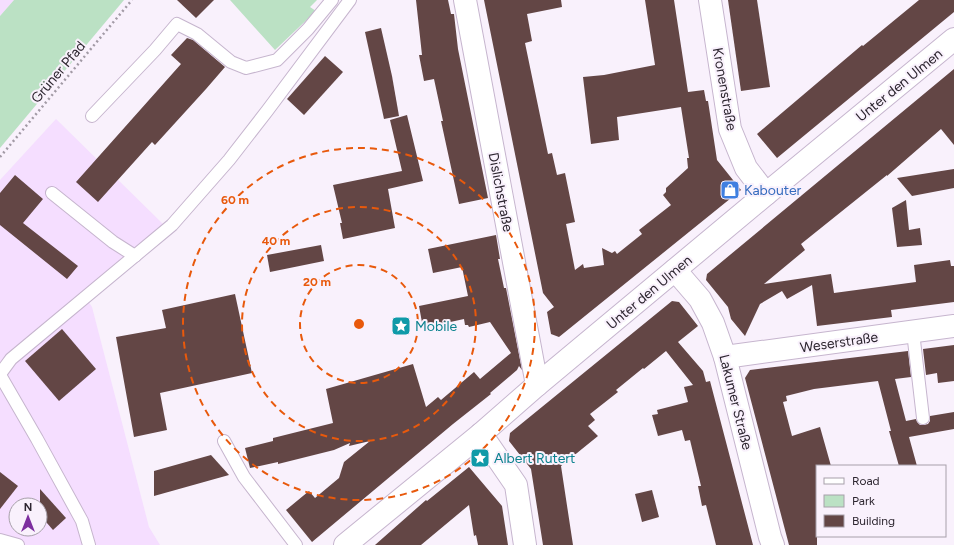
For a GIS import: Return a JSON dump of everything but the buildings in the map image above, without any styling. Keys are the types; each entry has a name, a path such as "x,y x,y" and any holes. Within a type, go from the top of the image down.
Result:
{"street":[{"name":"Dislichstraße","path":"465,0 538,385"},
{"name":"Kronenstraße","path":"710,0 730,129 746,168 766,194"},
{"name":"Unter den Ulmen","path":"345,545 481,434 766,194 954,39"},
{"name":"Lakumer Straße","path":"675,270 700,299 713,323 725,357 773,545"},
{"name":"Weserstraße","path":"725,357 954,326"},
{"path":"481,434 516,485 525,545"}],"lane":[{"path":"92,116 155,50 177,24 197,34 231,62 246,68 277,60 308,29 332,0"},
{"path":"89,545 82,521 0,374 11,359 172,225 229,160 350,0"},
{"path":"52,193 113,242 135,256"},
{"path":"913,332 923,418"},
{"path":"224,440 244,477 296,545"},
{"path":"0,540 18,545"}],"path":[{"name":"Grüner Pfad","path":"0,157 132,0"}],"shaded area":[{"path":"0,0 14,0 0,16"},
{"path":"56,119 164,225 84,295 92,307 149,527 160,545 0,545 0,180"}],"green space":[{"path":"14,0 124,0 0,148 0,16"},
{"path":"230,0 317,0 310,7 316,11 275,50"}],"place":[{"name":"Kabouter","path":"730,190"},
{"name":"Mobile","path":"401,326"},
{"name":"Albert Rutert","path":"480,458"}]}
